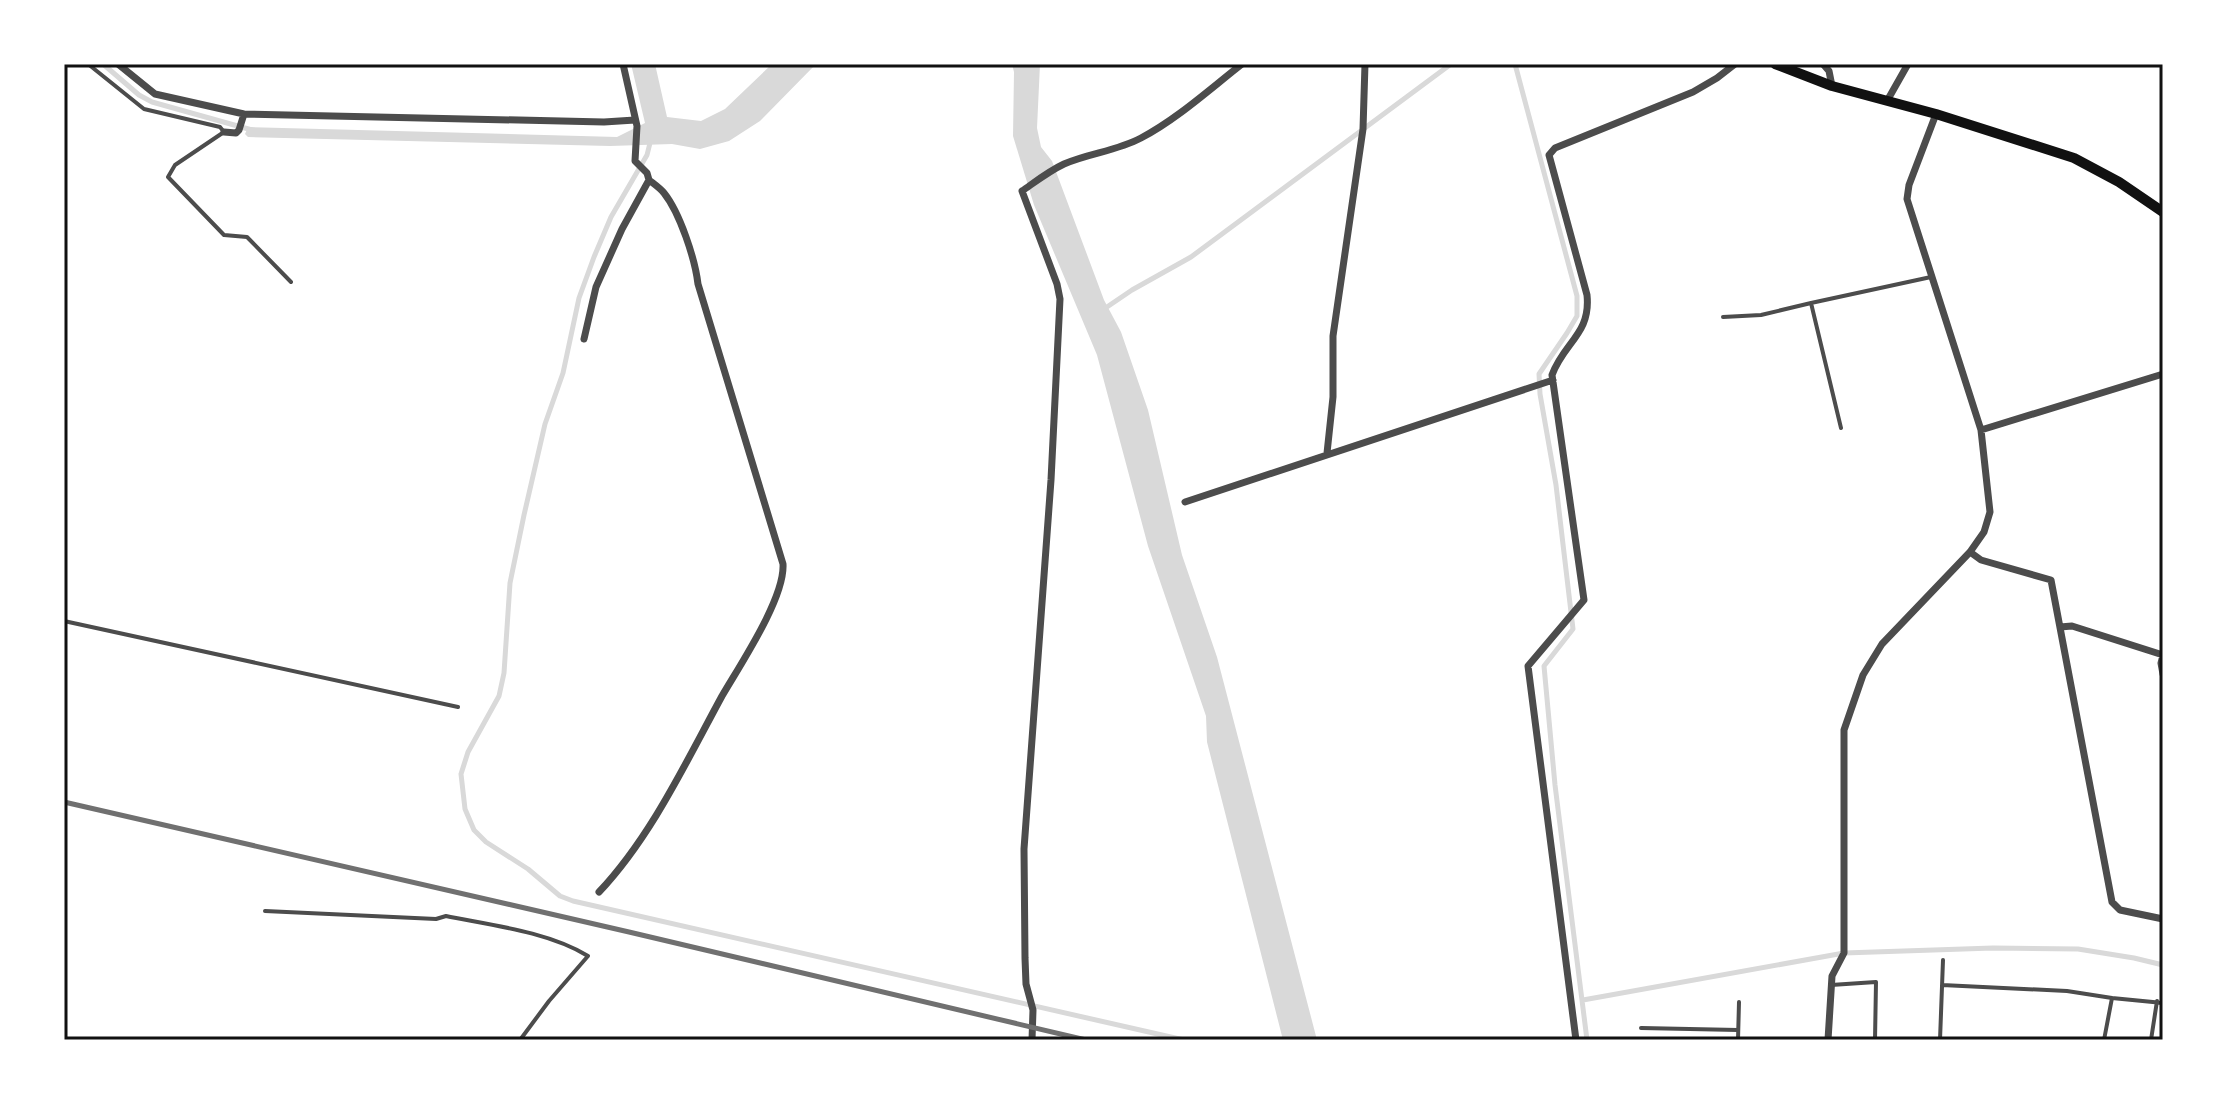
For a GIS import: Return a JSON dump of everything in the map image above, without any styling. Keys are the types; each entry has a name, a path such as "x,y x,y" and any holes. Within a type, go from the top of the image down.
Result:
{"main road":[{"path":"1775,64 1832,86 2010,136 2074,158 2119,182 2163,212"}],"street":[{"path":"118,64 155,94 244,116 636,123"},
{"path":"599,892 653,820 677,780 755,641 784,573 698,284 696,264 674,210 663,192 635,161 636,123 623,64"},
{"path":"1032,1040 1033,1010 1026,984 1024,849 1051,480 1060,299 1022,191 1057,168 1141,138 1163,125 1242,64"},
{"path":"1327,453 1333,397 1335,321 1363,129 1365,64"},
{"path":"1576,1040 1528,666 1584,600 1551,381 1557,363 1584,326 1589,311 1549,155 1555,148 1693,92 1735,64"},
{"path":"1823,64 1829,71 1832,86"},
{"path":"1887,101 1908,64"},
{"path":"1828,1040 1832,976 1844,953 1844,730 1851,705 1863,675 1882,644 1970,552 1984,532 1990,512 1981,430 1907,199 1909,185 1936,114"},
{"path":"224,132 236,133 244,116"},
{"path":"584,339 596,287 648,177"},
{"path":"1981,430 2163,374"},
{"path":"1185,502 1551,381"},
{"path":"1970,552 1981,560 2051,580 2112,902 2120,910 2163,919"},
{"path":"2060,627 2072,626 2163,655 2163,674"}],"lane":[{"path":"88,64 144,109 220,127 224,132 175,165 168,177 224,235 247,237 291,282"},
{"path":"1723,317 1761,315 1931,277"},
{"path":"1811,303 1841,428"},
{"path":"64,621 458,707"},
{"path":"265,911 436,919 446,916 517,930 573,947 588,956 520,1040"},
{"path":"1940,1040 1943,960"},
{"path":"1831,985 1876,982 1875,1040"},
{"path":"1942,985 2067,991 2160,1002 2151,1040"},
{"path":"2104,1040 2112,998"},
{"path":"1738,1040 1739,1002"},
{"path":"1641,1028 1738,1030"}],"shaded area":[{"path":"631,64 655,64 667,117 701,121 725,109 772,64 816,64 760,121 729,141 700,149 672,144 610,146 248,137 245,134 248,127 617,137 645,123"},
{"path":"1012,64 1040,64 1037,128 1041,147 1052,161 1104,300 1121,332 1148,410 1182,555 1217,657 1317,1040 1283,1040 1207,742 1206,716 1148,546 1097,355 1034,205 1013,136"}],"waterway":[{"path":"103,64 139,95 152,102 252,130"},
{"path":"1104,309 1191,257 1451,64"},
{"path":"1515,64 1577,296 1577,316 1539,374 1573,629 1544,666 1555,785 1587,1040"},
{"path":"651,139 647,155 611,217 594,257 579,298 563,373 545,424 510,583 504,673 499,696 468,752 461,774 465,809 474,830 560,896 573,901 1184,1040"},
{"path":"1583,1000 1844,953 1993,948 2078,949 2163,965"}],"railway":[{"path":"64,802 1086,1040"}]}
